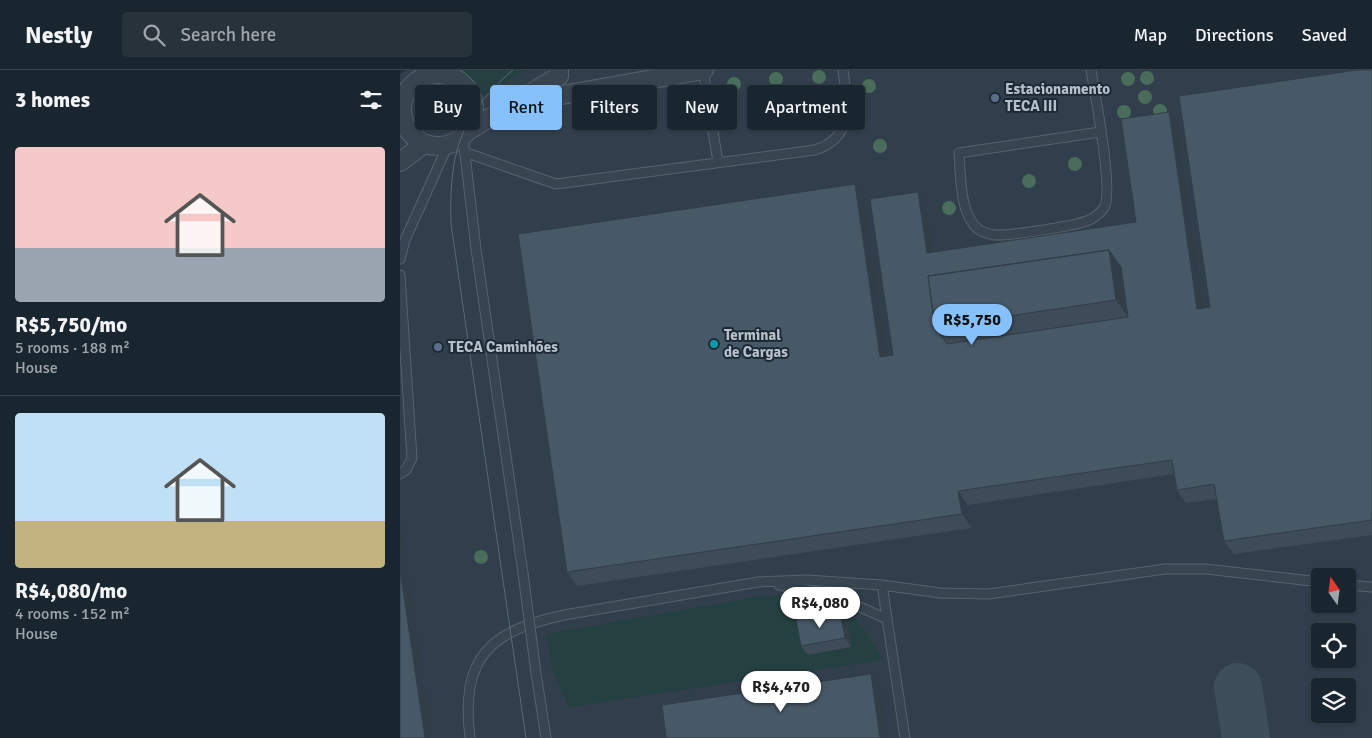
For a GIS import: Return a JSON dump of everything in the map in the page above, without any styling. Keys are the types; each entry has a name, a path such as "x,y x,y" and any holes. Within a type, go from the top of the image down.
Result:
{"street":[{"path":"562,95 703,70"},
{"path":"461,141 473,120 475,108 466,86 456,79 436,72 421,78 406,89 402,118 406,129 414,138 424,144 436,147 461,141 490,121"},
{"path":"544,85 563,72"},
{"path":"400,162 424,144"}],"lane":[{"path":"703,70 718,162"},
{"path":"461,141 556,184 815,150 835,141 842,132 846,117 842,70"},
{"path":"1090,70 1100,132 1107,199 1104,208 1097,215 1078,223 996,235 984,233 969,218 965,202 959,153 1100,132"},
{"path":"400,259 405,240 461,141"},
{"path":"461,141 546,738"},
{"path":"400,275 412,458 406,470 400,474"},
{"path":"470,738 467,710 474,674 483,655 496,641 510,631 535,622 564,615 758,582 807,580 882,585 940,593 989,594 1165,569 1206,569 1311,581"},
{"path":"758,582 816,590 833,595 887,619"},
{"path":"882,585 905,738"},
{"path":"1356,586 1372,587"}],"shaded area":[{"path":"407,70 1372,70 1372,738 400,738 400,74"}],"green space":[{"path":"462,70 527,70 502,85 490,85 490,92 484,96 480,91 480,85 475,85"},
{"path":"793,595 825,602 848,613 866,632 883,660 569,707 552,669 546,634 763,596"}],"building":[{"name":"Terminal de Cargas","path":"1357,70 1372,70 1372,520 1224,541 1214,484 1177,490 1172,460 958,491 962,514 567,572 518,234 855,184 880,357 893,355 870,199 918,192 927,253 1136,222 1121,119 1169,112 1197,309 1210,307 1179,96","holes":["1109,250 1121,267 1128,317 947,344 935,327 928,276"]},
{"path":"1109,250 1116,300 935,327 928,276"},
{"path":"400,569 425,738 400,738"},
{"path":"840,612 845,638 801,646 796,619"},
{"path":"871,674 880,738 666,738 662,705"}],"taxiway":[{"path":"1238,687 1246,738"}],"tram line":[{"path":"513,70 480,104 469,120 461,138 452,177 451,224 526,738"}],"place":[{"name":"Estacionamento TECA III","path":"995,98"},
{"name":"Terminal de Cargas","path":"714,344"},
{"name":"TECA Caminhões","path":"438,347"}]}
